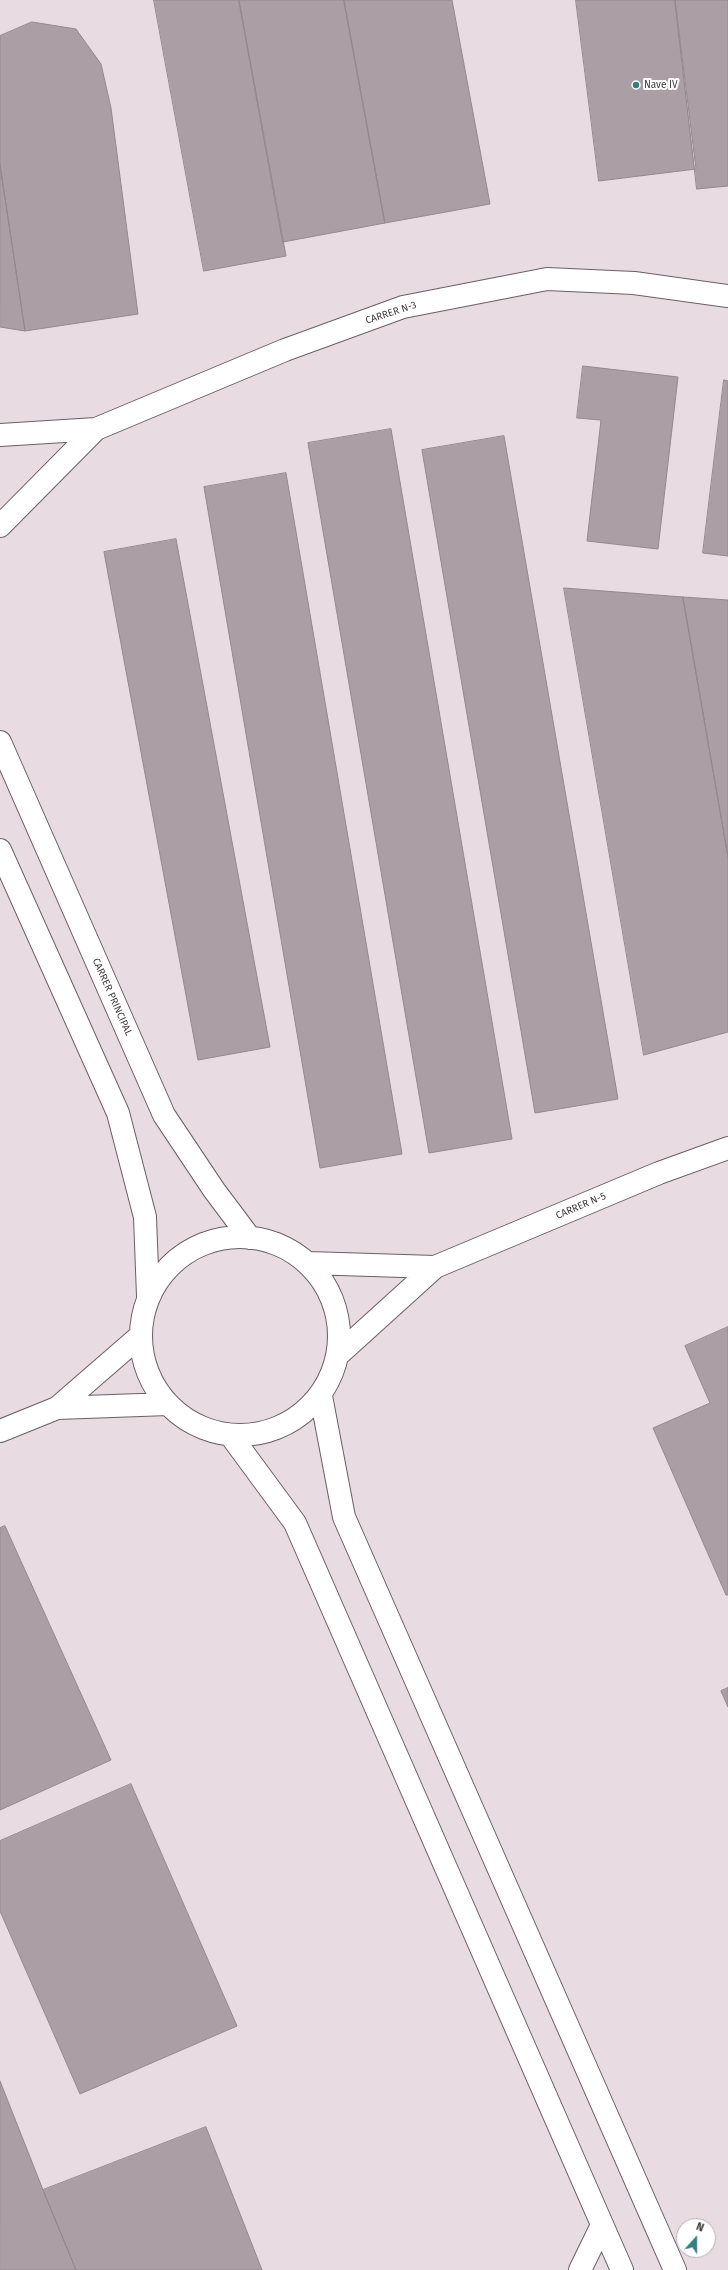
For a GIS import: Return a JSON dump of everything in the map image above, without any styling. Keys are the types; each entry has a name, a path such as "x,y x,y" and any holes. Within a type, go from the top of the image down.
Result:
{"street":[{"name":"CARRER N-3","path":"96,429 285,350 403,307 547,278 634,283 728,296"},
{"path":"0,435 96,429"},
{"path":"0,526 96,429"},
{"name":"CARRER PRINCIPAL","path":"0,742 164,1115 214,1190 250,1238"},
{"path":"0,850 118,1113 146,1217 148,1296 140,1336 145,1367 161,1397 168,1404 186,1421 231,1436 264,1434 298,1419 321,1396 340,1353 434,1267"},
{"name":"CARRER N-5","path":"434,1267 659,1173 728,1148"},
{"path":"148,1296 161,1274 193,1248 238,1236 279,1244 308,1262 322,1277 339,1316 340,1353"},
{"path":"308,1262 434,1267"},
{"path":"58,1408 140,1336"},
{"path":"321,1396 344,1517 675,2270"},
{"path":"0,1431 58,1408 168,1404"},
{"path":"231,1436 295,1523 622,2270"},
{"path":"580,2270 602,2224"}],"building":[{"path":"154,0 239,0 286,256 204,271"},
{"path":"239,0 344,0 385,223 283,242"},
{"path":"344,0 452,0 490,204 385,223"},
{"name":"Nave IV","path":"576,0 675,0 696,169 599,181"},
{"path":"675,0 728,0 728,186 697,189"},
{"path":"32,22 76,29 101,64 111,108 138,314 25,331 0,165 0,36"},
{"path":"0,165 25,331 0,327"},
{"path":"583,366 678,377 658,549 587,541 601,420 577,418"},
{"path":"724,380 728,381 728,556 703,553"},
{"path":"391,429 512,1139 429,1153 308,443"},
{"path":"504,436 618,1099 535,1113 422,450"},
{"path":"286,473 402,1154 320,1168 204,487"},
{"path":"176,539 270,1047 198,1060 104,552"},
{"path":"564,588 683,597 728,857 728,1032 644,1055"},
{"path":"683,597 728,600 728,857"},
{"path":"728,1327 728,1595 726,1595 653,1428 710,1403 685,1346"},
{"path":"5,1526 111,1760 0,1810 0,1528"},
{"path":"728,1688 728,1707 721,1691"},
{"path":"131,1784 237,2026 80,2094 0,1911 0,1841"},
{"path":"0,2081 43,2190 76,2270 0,2270"},
{"path":"206,2127 262,2270 76,2270 43,2190"}],"place":[{"name":"Nave IV","path":"636,85"}]}
